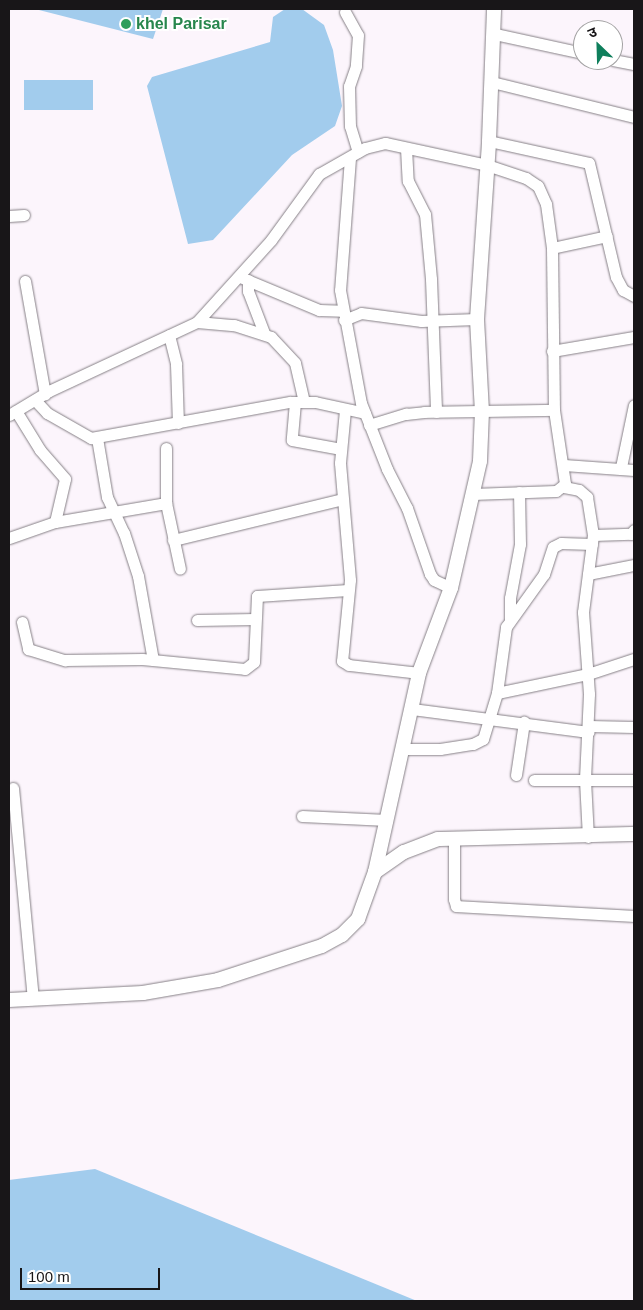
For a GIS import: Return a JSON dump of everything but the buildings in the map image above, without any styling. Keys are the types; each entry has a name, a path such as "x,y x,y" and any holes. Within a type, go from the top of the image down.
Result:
{"street":[{"path":"9,1000 180,988 322,946 342,935 358,919 375,872 419,673 451,588 480,461 482,412 477,319 490,141 495,34 494,9"},
{"path":"345,12 358,35 356,66 349,86 350,126 354,155 340,273 343,315 369,425 407,508 430,574 434,580 451,588"},
{"path":"495,34 573,51"},
{"path":"492,82 634,117"},
{"path":"490,141 589,163 619,284 634,296"},
{"path":"54,522 65,479 11,412 197,322 244,278 319,174 354,155 385,143 487,165 526,178 538,186 546,204 552,248 554,410 564,465 564,487"},
{"path":"406,148 408,181 425,214 434,322 436,412"},
{"path":"9,216 24,215"},
{"path":"552,248 607,236"},
{"path":"244,278 319,310 343,315 368,313 434,322 477,319"},
{"path":"244,278 264,332"},
{"path":"25,280 40,397 47,413 83,436 96,438 300,402 365,413"},
{"path":"197,322 264,332 279,343 294,363 300,402 292,440 341,449"},
{"path":"169,335 176,364 178,423"},
{"path":"552,351 634,337"},
{"path":"621,467 634,405"},
{"path":"345,410 341,449 342,499 349,555 342,661 349,665 419,673"},
{"path":"369,425 406,414 554,410"},
{"path":"96,438 108,497 136,566 154,660"},
{"path":"166,448 166,503 180,569"},
{"path":"564,465 621,467 634,470"},
{"path":"472,494 556,491 564,487 579,490 587,497 593,540 583,612 588,674 589,729 585,780 588,837"},
{"path":"510,619 510,598 520,544 519,492"},
{"path":"173,540 342,499"},
{"path":"9,538 54,522 166,503"},
{"path":"403,749 473,744 483,739 497,693 502,638 510,619 544,574 553,546 561,543 631,534 634,530"},
{"path":"588,574 634,565"},
{"path":"22,622 26,646 32,651 76,662 154,660 250,668 254,662 257,596 348,590"},
{"path":"197,620 255,619"},
{"path":"497,693 588,674 634,659"},
{"path":"412,709 489,720 589,729 634,727"},
{"path":"516,775 524,722"},
{"path":"534,780 634,780"},
{"path":"13,788 33,999"},
{"path":"302,816 387,820"},
{"path":"375,872 412,848 454,838 588,837 634,834"},
{"path":"454,838 454,899 456,906 634,916"}],"water":[{"name":"khel Parisar","path":"35,9 163,9 153,39"},
{"path":"285,9 302,9 324,25 333,50 342,106 335,126 292,155 213,240 188,244 147,86 152,77 270,42 273,17"},
{"path":"24,80 93,80 93,110 24,110"},
{"path":"95,1169 417,1301 9,1301 9,1180"}],"place":[{"name":"khel Parisar","path":"126,24"}]}
